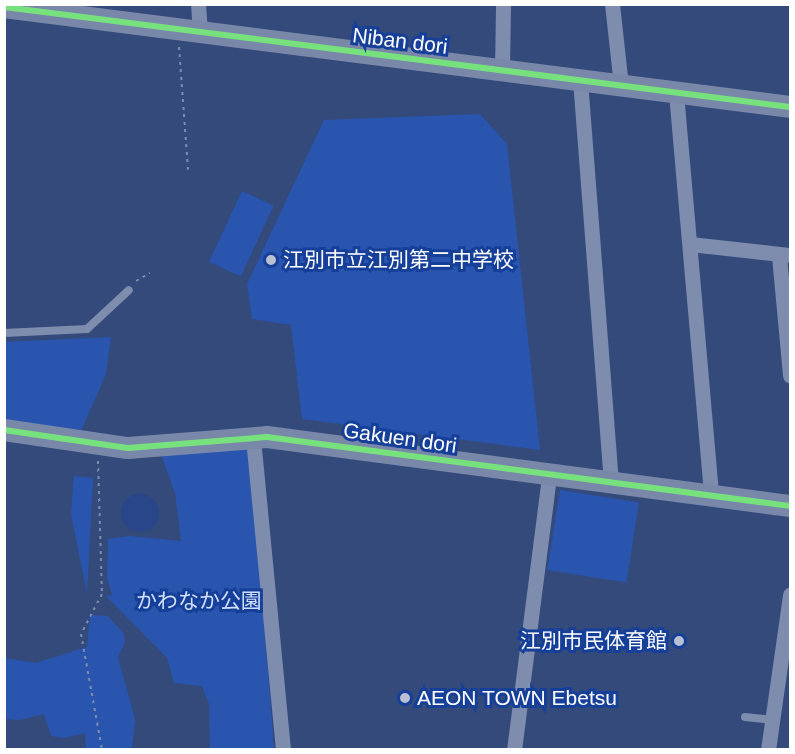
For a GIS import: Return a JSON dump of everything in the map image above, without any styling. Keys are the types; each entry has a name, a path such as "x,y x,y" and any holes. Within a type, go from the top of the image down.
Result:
{"street":[{"path":"198,4 200,32"},
{"path":"502,70 503,4"},
{"path":"612,4 621,86"},
{"name":"Niban dori","path":"4,7 790,107"},
{"path":"580,80 612,483"},
{"path":"676,93 711,496"},
{"path":"690,244 785,255 790,375"},
{"name":"Gakuen dori","path":"4,430 128,448 253,438 790,506"},
{"path":"253,438 283,750"},
{"path":"514,750 549,475"},
{"path":"768,750 788,624 790,595"}],"lane":[{"path":"4,333 87,329 129,290"},
{"path":"745,717 772,720"}],"path":[{"path":"179,44 188,170"},
{"path":"129,290 139,277 150,273"},
{"path":"97,453 102,477 102,594 81,634 102,750"}],"green space":[{"path":"480,114 507,144 540,450 302,419 291,325 252,319 247,284 324,120"},
{"path":"242,191 274,206 241,276 209,262"},
{"path":"111,337 106,374 81,431 5,421 4,342"},
{"name":"かわなか公園","path":"251,447 274,749 210,749 209,704 202,686 174,683 167,658 106,596 112,595 107,578 108,539 129,536 181,541 175,493 160,452"},
{"path":"74,476 93,478 87,593 71,515"},
{"path":"560,490 639,503 626,583 547,570"},
{"path":"90,615 108,616 124,634 125,642 118,657 135,720 132,749 86,749 85,733 64,738 51,736 44,714 19,720 5,719 5,658 36,663 87,647"}],"shaded area":[{"path":"140,494 154,499 159,513 154,527 140,532 126,527 121,513 126,499"}],"cycle path":[{"path":"4,7 790,107"},
{"path":"4,430 128,448 267,437 790,506"}],"place":[{"name":"江別市立江別第二中学校","path":"271,260"},
{"name":"江別市民体育館","path":"679,641"},
{"name":"AEON TOWN Ebetsu","path":"405,698"}]}
